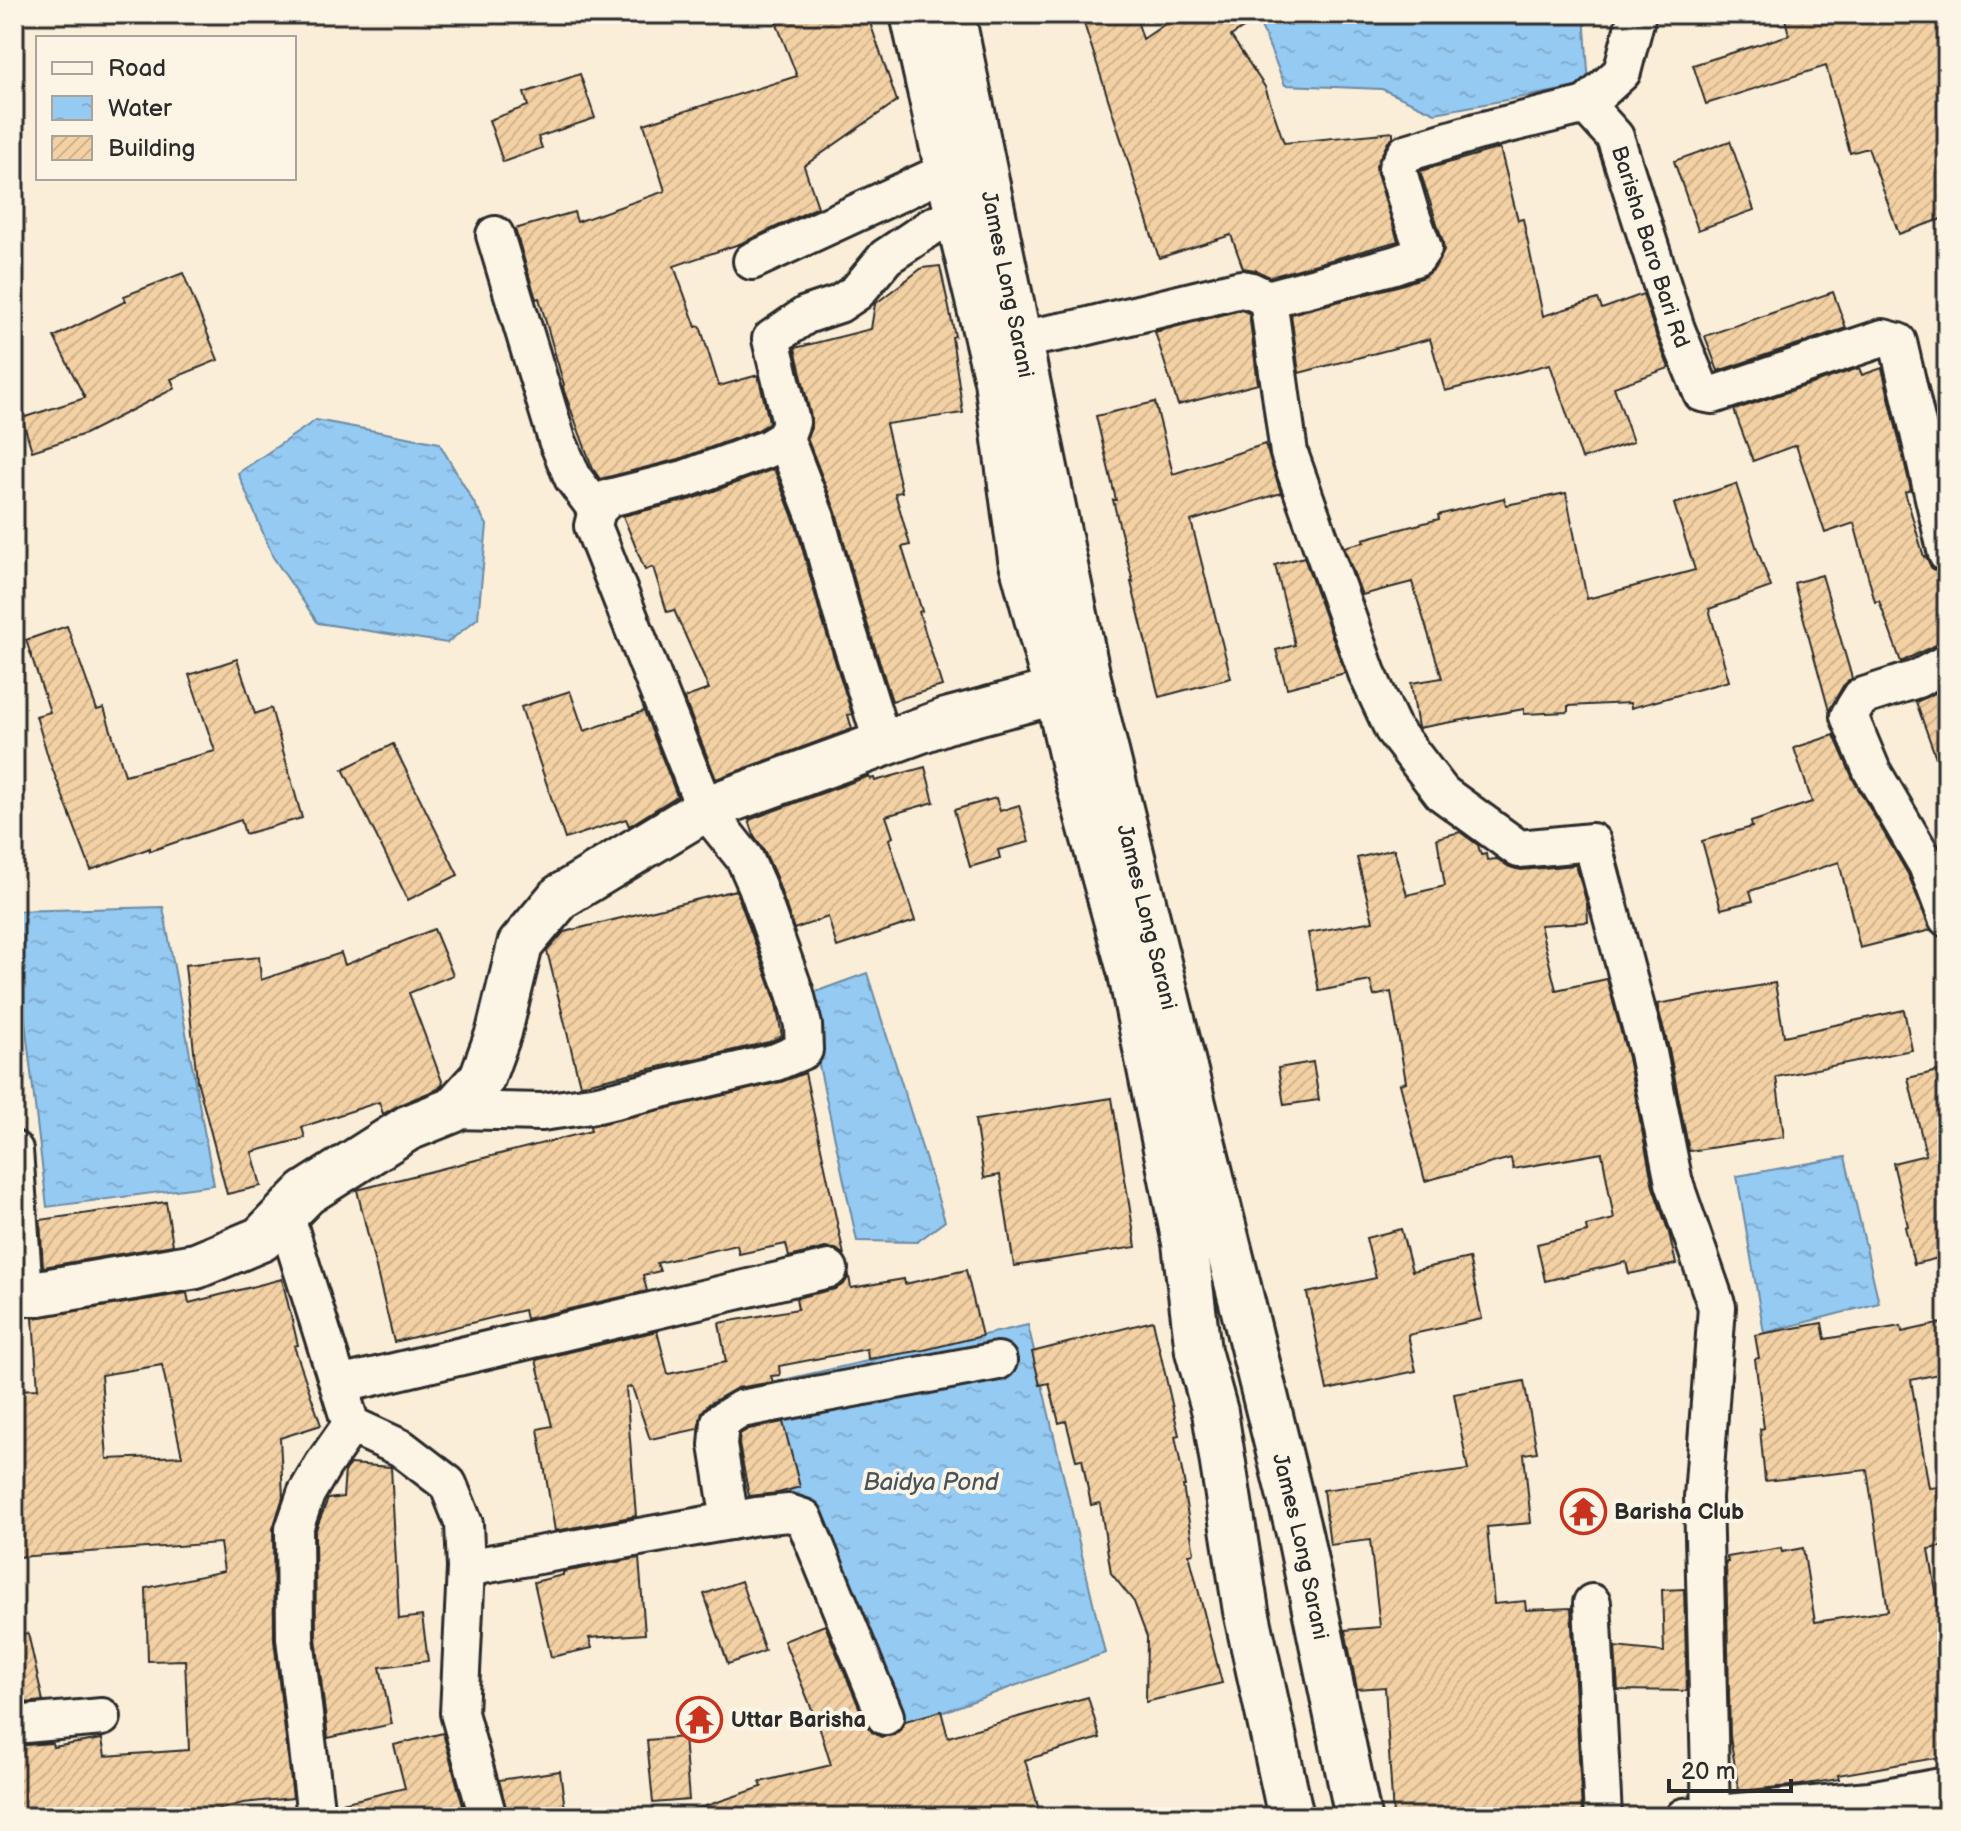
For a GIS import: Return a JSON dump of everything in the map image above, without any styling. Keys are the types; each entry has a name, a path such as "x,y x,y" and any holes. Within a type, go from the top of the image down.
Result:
{"main road":[{"path":"19,1293 39,1293 196,1266 261,1239 306,1193 408,1128 453,1110 482,1078 499,1032 520,945 560,897 705,809 946,721 1073,688 1021,559 997,380 913,14"},
{"name":"James Long Sarani","path":"952,14 1018,340 1073,688 1109,832 1300,1537 1358,1817"},
{"path":"1109,832 1131,974 1185,1243 1198,1351 1215,1412 1246,1611 1291,1817"}],"street":[{"path":"1018,340 1241,289 1268,299 1417,257 1423,248 1397,168 1406,153 1586,105 1622,72 1637,14"},
{"name":"Barisha Baro Bari Rd","path":"1586,105 1615,137 1676,329 1702,393 1713,395 1883,338 1898,342 1947,554"},
{"path":"752,261 947,171"},
{"path":"453,1110 542,1112 598,1104 776,1062 804,1050 803,1025 795,993 757,886 745,859 705,809 593,526 597,510 609,498 685,479 767,449 785,438 791,422 771,339 806,315 839,304 857,292 886,257 934,225 959,220"},
{"path":"495,235 557,440 573,478 597,510"},
{"path":"1268,299 1289,453 1367,673 1393,729 1442,793 1519,849 1592,842 1597,857 1648,1053 1674,1183 1717,1307 1703,1497 1698,1815 1871,1809 1947,1786"},
{"path":"785,438 816,518 883,744"},
{"path":"1947,663 1917,679 1861,697 1849,716 1872,771 1927,865 1947,918"},
{"path":"14,1150 19,1293"},
{"path":"285,1214 351,1425 401,1448 448,1484 464,1524 466,1568 459,1713 488,1817"},
{"path":"339,1385 829,1269"},
{"path":"730,1521 718,1445 720,1422 741,1409 998,1361"},
{"path":"316,1817 295,1638 294,1529 306,1494 351,1425"},
{"path":"466,1568 730,1521 789,1513 804,1518 885,1716"},
{"path":"1592,1603 1603,1817"},
{"path":"14,1725 102,1717"}],"water":[{"path":"1256,14 1584,14 1589,85 1435,113 1382,89 1285,85"},
{"path":"316,420 439,443 487,525 478,618 447,643 318,623 273,557 238,473"},
{"path":"163,907 214,1185 47,1207 14,911"},
{"path":"867,973 945,1221 917,1242 857,1241 804,996"},
{"path":"1845,1157 1879,1303 1764,1333 1737,1176"},
{"name":"Baidya Pond","path":"1028,1325 1105,1653 902,1727 783,1478 769,1383"}],"building":[{"path":"773,14 867,14 897,101 804,166 818,207 742,243 674,266 696,327 700,326 719,386 758,375 768,424 679,459 600,479 593,469 564,391 539,298 536,299 515,229 574,212 577,222 665,191 644,124 797,76"},
{"path":"1081,14 1135,14 1143,39 1180,14 1265,14 1231,36 1265,87 1284,143 1393,132 1393,138 1376,166 1398,241 1270,277 1243,268 1231,235 1159,258"},
{"path":"1784,14 1947,14 1947,217 1899,234 1868,148 1850,153 1826,66 1706,104 1693,65 1789,35"},
{"path":"580,74 595,118 538,137 542,148 503,162 489,120 528,106 524,93"},
{"path":"1730,141 1754,210 1698,230 1674,161"},
{"path":"1500,148 1518,220 1523,219 1543,316 1598,299 1602,309 1643,294 1669,368 1614,387 1633,442 1582,459 1550,364 1445,391 1430,339 1299,373 1291,314 1424,277 1434,269 1444,251 1420,171"},
{"path":"940,266 955,336 952,337 963,413 886,424 902,492 895,493 910,545 902,547 942,686 892,701 836,512 807,438 811,417 795,348 871,329 875,304 922,268"},
{"path":"183,273 218,360 171,379 175,388 85,434 32,451 22,418 85,398 54,337 126,301 124,296"},
{"path":"1833,292 1846,328 1718,371 1705,336"},
{"path":"1241,310 1249,313 1258,384 1178,405 1155,332"},
{"path":"1859,368 1862,375 1882,368 1911,490 1905,492 1924,557 1932,569 1943,574 1947,587 1947,642 1901,662 1879,601 1875,602 1854,523 1825,533 1796,445 1753,461 1734,410"},
{"path":"1155,402 1173,474 1265,444 1281,493 1191,521 1231,678 1159,697 1096,416"},
{"path":"774,469 796,525 852,714 848,715 852,729 716,779 684,698 709,689 674,610 667,612 653,567 645,570 623,516 692,499"},
{"path":"1736,484 1771,587 1709,609 1729,681 1631,708 1630,703 1568,706 1568,712 1524,714 1524,709 1418,728 1411,683 1442,678 1412,582 1362,595 1344,547 1439,519 1438,515 1504,498 1506,505 1566,493 1587,599 1695,570 1674,504"},
{"path":"1304,557 1345,673 1287,688 1276,650 1295,645 1275,565"},
{"path":"1822,575 1852,678 1843,686 1829,711 1794,583"},
{"path":"67,626 97,710 104,708 125,775 215,751 189,675 237,659 255,714 271,708 302,818 245,834 241,820 91,870 49,760 36,716 50,712 26,640"},
{"path":"1947,687 1947,776 1943,777 1916,702"},
{"path":"570,691 584,731 644,711 677,796 629,826 626,819 565,839 521,707"},
{"path":"1834,735 1854,781 1908,874 1931,930 1860,948 1839,862 1750,891 1753,901 1721,909 1702,841 1752,827 1751,822 1812,802 1794,748"},
{"path":"393,744 458,875 408,900 343,769"},
{"path":"925,767 934,802 886,816 893,837 889,839 915,921 837,947 828,917 794,929 776,877 749,820 869,776 875,781"},
{"path":"996,798 1000,811 1019,805 1029,842 998,850 1000,858 970,867 954,810"},
{"path":"1460,832 1478,845 1481,855 1486,854 1487,860 1497,859 1521,870 1576,865 1587,904 1588,922 1540,925 1556,990 1607,979 1628,1058 1653,1187 1676,1264 1629,1274 1626,1262 1545,1281 1537,1244 1587,1232 1586,1226 1614,1219 1602,1153 1513,1169 1511,1158 1425,1181 1400,1084 1406,1082 1391,992 1374,996 1370,981 1319,991 1308,933 1373,921 1357,858 1394,849 1407,895 1445,886 1437,838"},
{"path":"736,890 775,999 782,1036 769,1042 580,1085 547,951 564,932"},
{"path":"434,929 453,975 409,993 443,1084 383,1114 379,1102 302,1127 305,1138 252,1152 261,1186 227,1194 197,1080 185,965 259,957 261,980 341,953 345,965"},
{"path":"1775,983 1784,1036 1904,1010 1912,1050 1776,1077 1784,1137 1689,1151 1657,1004"},
{"path":"1313,1062 1319,1100 1284,1105 1278,1068"},
{"path":"1947,1069 1947,1256 1914,1264 1893,1163 1926,1155 1908,1078"},
{"path":"805,1073 844,1255 836,1249 825,1248 789,1257 786,1244 739,1254 737,1245 657,1263 660,1271 643,1275 647,1291 526,1319 524,1310 394,1342 357,1190 591,1131 590,1126 781,1082"},
{"path":"1112,1098 1136,1247 1014,1266 1000,1175 984,1178 975,1120"},
{"path":"166,1202 173,1245 43,1267 40,1220"},
{"path":"1401,1229 1412,1271 1469,1258 1482,1319 1408,1335 1416,1371 1327,1390 1307,1293 1376,1278 1366,1238"},
{"path":"966,1270 982,1336 868,1359 867,1349 779,1366 780,1375 771,1376 773,1382 737,1388 709,1404 702,1412 698,1429 650,1439 632,1387 626,1388 636,1516 555,1531 538,1429 552,1426 536,1360 657,1331 668,1374 726,1362 719,1323 798,1309 796,1298 835,1289 844,1284 849,1276 851,1288 904,1279 905,1284"},
{"path":"282,1279 298,1345 294,1346 321,1425 280,1438 283,1497 273,1529 274,1640 293,1798 243,1803 191,1817 179,1817 177,1811 124,1815 124,1812 90,1817 17,1817 14,1746 52,1743 53,1747 102,1739 105,1756 189,1750 185,1660 148,1661 146,1588 224,1571 220,1543 17,1557 14,1390 38,1389 33,1318 187,1293 189,1303","holes":["162,1365 182,1456 107,1459 101,1375"]},
{"path":"1153,1321 1179,1435 1175,1436 1194,1553 1189,1554 1222,1683 1146,1702 1147,1637 1134,1602 1111,1573 1100,1503 1091,1505 1082,1459 1076,1460 1066,1421 1059,1423 1049,1383 1040,1385 1032,1352"},
{"path":"1947,1322 1947,1372 1911,1380 1929,1488 1940,1487 1947,1533 1947,1546 1929,1549 1947,1657 1947,1756 1838,1775 1839,1779 1739,1791 1730,1736 1727,1557 1781,1548 1782,1552 1803,1548 1815,1622 1888,1611 1867,1470 1765,1481 1760,1429 1764,1428 1755,1335 1822,1323 1825,1339 1901,1326 1902,1332"},
{"path":"1524,1381 1537,1452 1524,1454 1531,1523 1487,1527 1494,1604 1525,1601 1526,1610 1571,1608 1582,1813 1393,1817 1385,1687 1357,1689 1345,1630 1380,1627 1370,1540 1330,1545 1323,1490 1468,1470 1454,1394"},
{"path":"783,1422 800,1487 749,1496 739,1444 740,1434"},
{"path":"350,1464 391,1467 399,1619 422,1616 428,1661 380,1667 392,1724 328,1738 316,1637 315,1532 328,1499 343,1497 345,1470"},
{"path":"639,1558 645,1634 589,1638 592,1648 551,1657 534,1582 563,1575 563,1572"},
{"path":"741,1581 765,1651 728,1664 704,1594"},
{"path":"1684,1589 1687,1691 1618,1690 1615,1647 1664,1652 1662,1590"},
{"path":"825,1625 866,1724 881,1737 894,1735 905,1721 941,1711 948,1737 1088,1697 1100,1738 1025,1760 1041,1817 692,1817 691,1811 762,1787 760,1782 831,1765 820,1729 784,1641"},
{"path":"28,1633 43,1701 14,1704 14,1635"},
{"path":"443,1733 466,1817 340,1817 338,1804 405,1788 394,1745"},
{"path":"684,1737 689,1800 653,1803 647,1740"},
{"path":"560,1771 565,1809 508,1817 499,1780"}],"place":[{"name":"Barisha Club","path":"1583,1512"},
{"name":"Uttar Barisha","path":"700,1720"}]}
